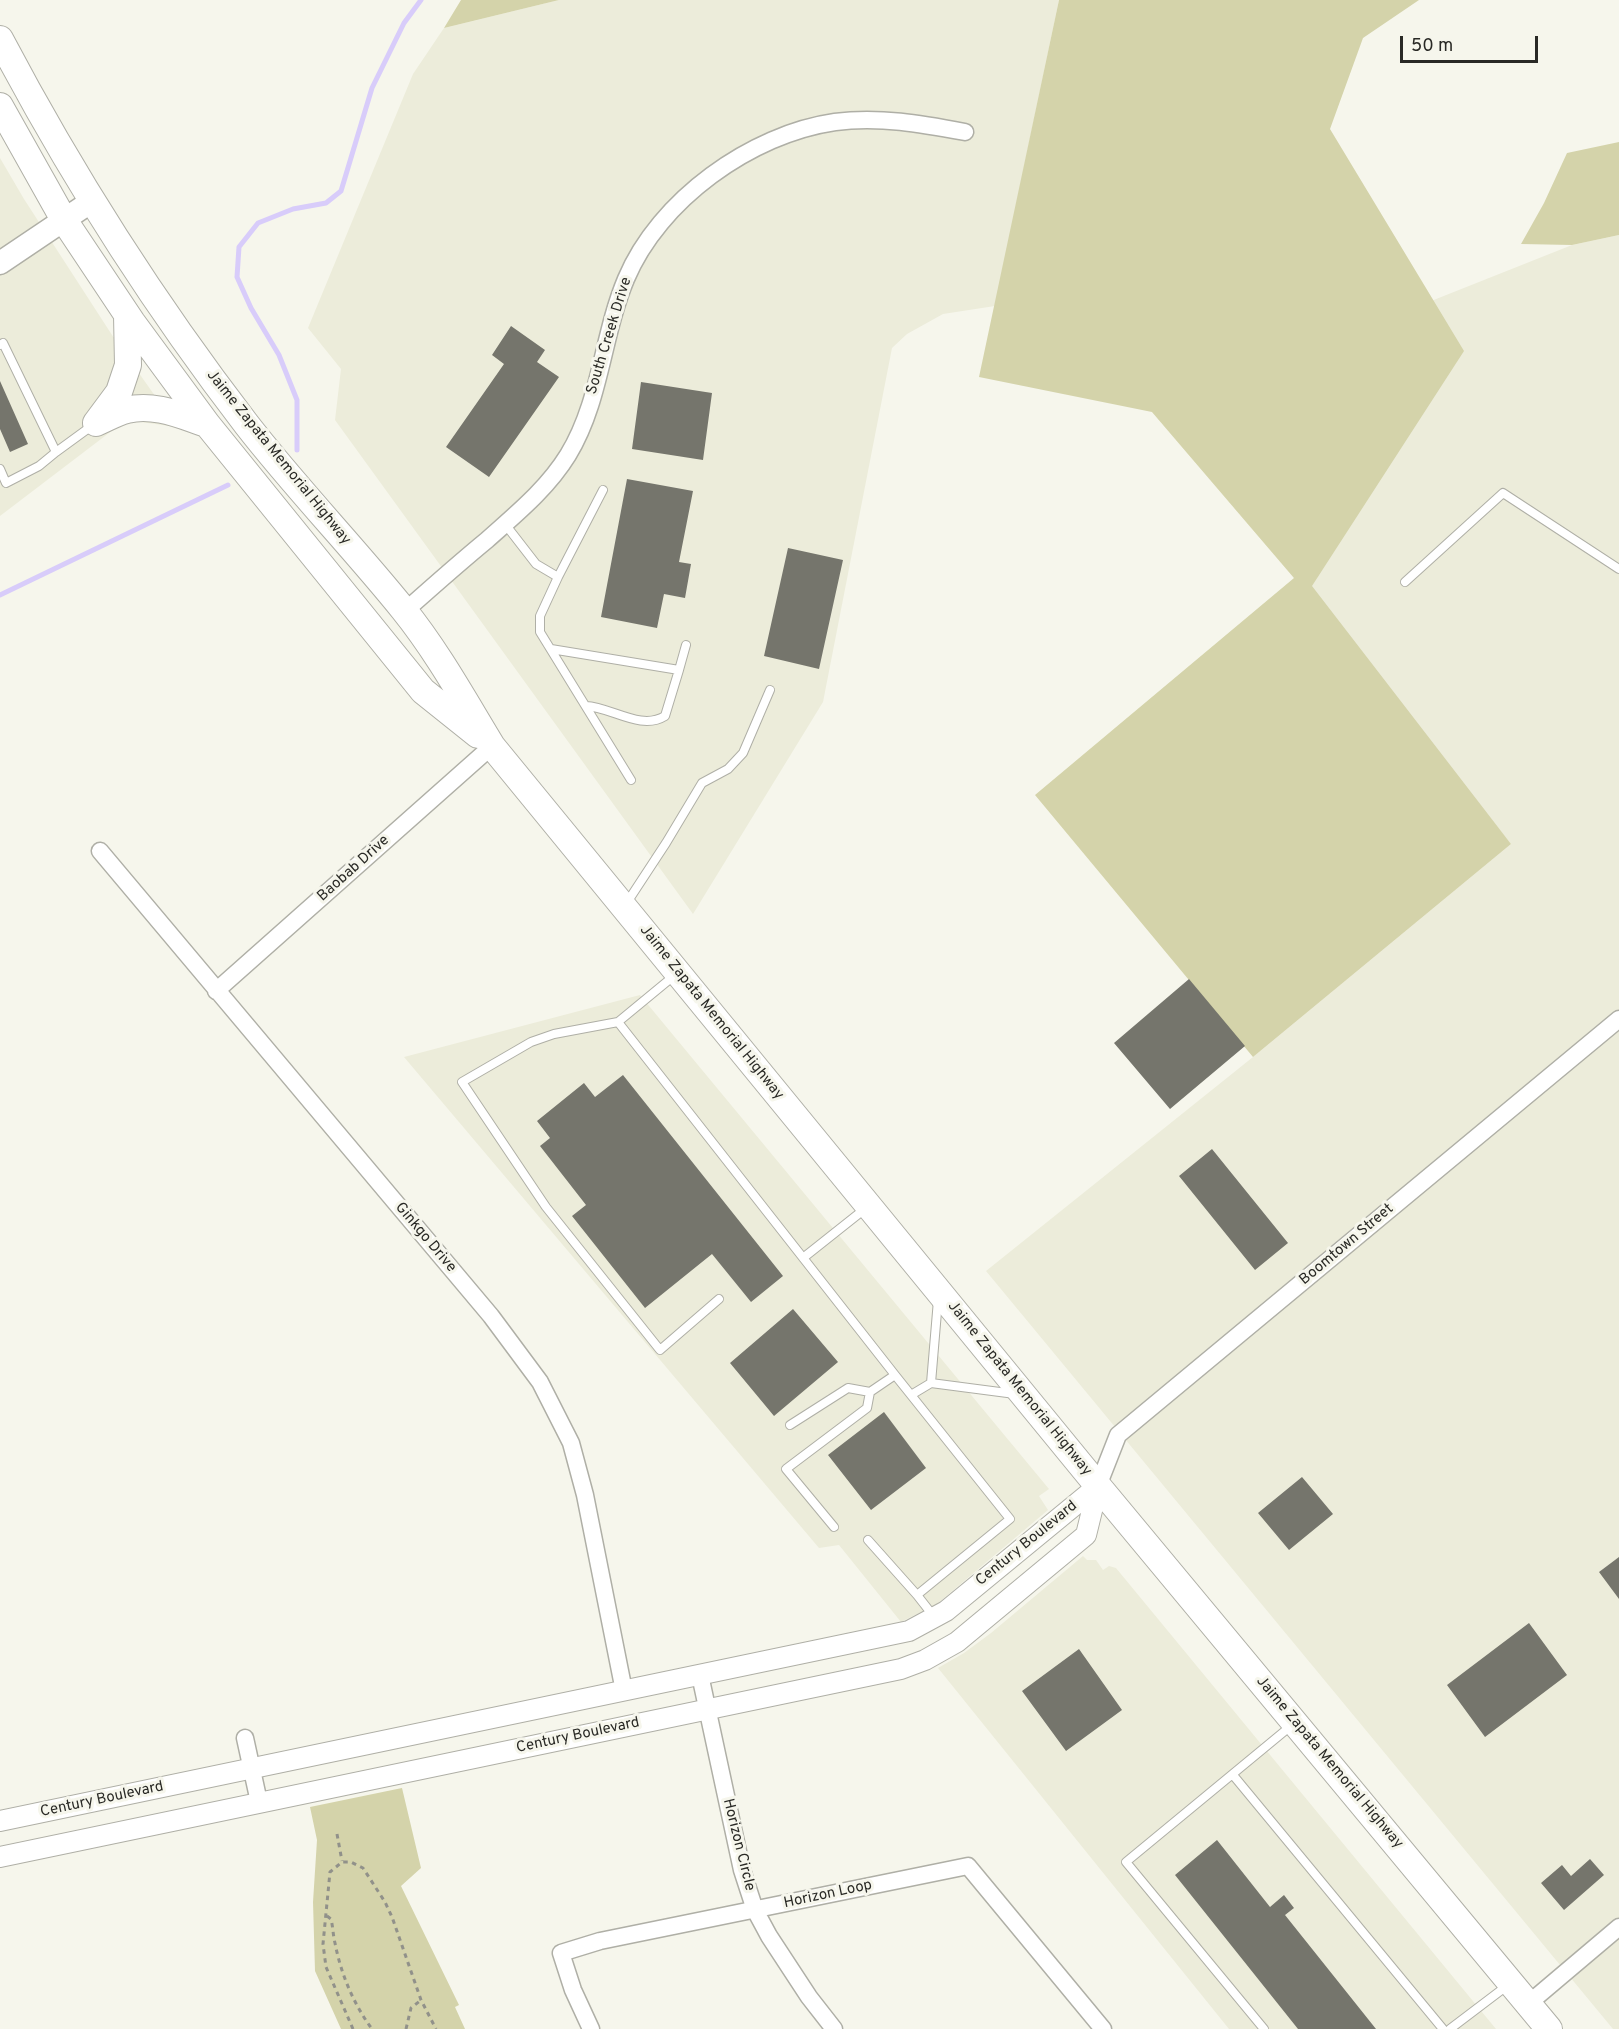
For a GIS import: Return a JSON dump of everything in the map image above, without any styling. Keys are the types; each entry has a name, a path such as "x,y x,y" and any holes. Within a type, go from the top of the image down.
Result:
{"main road":[{"name":"Jaime Zapata Memorial Highway","path":"0,39 28,92 92,201 182,338 249,427 405,611 446,670 492,746 1098,1486 1549,2029"},
{"name":"Jaime Zapata Memorial Highway","path":"2,116 64,220 127,315 207,424 423,691 492,746"},
{"path":"0,263 92,201"},
{"path":"96,423 119,392 128,365 127,315"},
{"path":"96,423 127,410 146,408 169,411 207,424"},
{"path":"276,511 302,526 369,601 391,611 405,611"}],"street":[{"name":"South Creek Drive","path":"405,611 544,487 568,455 583,425 599,375 615,309 626,280 636,258 680,201 707,179 748,153 772,140 802,129 834,122 870,119 922,124 965,132"},
{"name":"Baobab Drive","path":"216,991 492,746"},
{"name":"Ginkgo Drive","path":"100,851 491,1316 540,1382 574,1453 585,1495 624,1691"},
{"name":"Boomtown Street","path":"1098,1486 1118,1435 1619,1019"},
{"name":"Century Boulevard","path":"0,1821 909,1631 946,1611 1098,1486"},
{"name":"Century Boulevard","path":"0,1857 901,1669 925,1660 957,1642 1052,1566 1086,1535 1098,1486"},
{"name":"Horizon Circle","path":"700,1675 742,1870 755,1910 769,1936 809,1997 834,2029"},
{"path":"245,1738 259,1803"},
{"name":"Horizon Loop","path":"591,2029 573,1990 561,1953 600,1941 968,1866 1103,2029"},
{"path":"1528,2004 1619,1927"}],"lane":[{"path":"0,345 3,343 56,452"},
{"path":"0,469 6,483 39,466 96,423"},
{"path":"603,490 540,616 540,633 631,780"},
{"path":"1405,582 1503,493 1619,569"},
{"path":"505,524 536,564 558,578"},
{"path":"586,706 647,722 665,716 686,645"},
{"path":"551,649 679,670"},
{"path":"624,907 702,783 728,769 742,753 771,690"},
{"path":"678,972 618,1022 554,1034 531,1042 462,1082 546,1207 660,1350 718,1299"},
{"path":"618,1022 1010,1519 917,1595"},
{"path":"803,1258 869,1206"},
{"path":"931,1383 939,1292"},
{"path":"790,1425 848,1388 870,1392 895,1375"},
{"path":"911,1395 931,1383 1024,1395"},
{"path":"834,1527 786,1469 867,1408 870,1392"},
{"path":"868,1540 917,1595 934,1618"},
{"path":"1264,2029 1126,1862 1295,1722"},
{"path":"1233,1775 1443,2029"},
{"path":"1450,2029 1511,1983"}],"path":[{"path":"337,1834 342,1862"},
{"path":"353,2029 326,1967 323,1944 330,1872 342,1862 351,1862 363,1868 385,1902 421,2000 436,2029"},
{"path":"326,1916 332,1919 334,1940 346,1985 362,2016 372,2029"},
{"path":"406,2029 411,2008 421,2000"}],"shaded area":[{"path":"559,0 1059,0 995,306 943,314 907,334 892,348 823,702 693,914 335,420 341,369 308,328 413,74 444,28"},
{"path":"0,158 112,335 177,427 126,420 0,516"},
{"path":"1619,235 1619,2029 1613,2029 986,1271 1253,1057 1511,844 1294,578 1152,412 1572,245"},
{"path":"640,995 1049,1489 1039,1496 1048,1510 937,1604 901,1622 839,1545 819,1548 404,1057"},
{"path":"1083,1556 1087,1560 1096,1560 1103,1570 1109,1566 1116,1568 1496,2029 1229,2029 938,1668 964,1653 991,1633"}],"green space":[{"path":"461,0 559,0 444,28"},
{"path":"1059,0 1419,0 1363,38 1330,129 1464,351 1312,586 1511,844 1253,1057 1035,795 1294,578 1152,412 979,377"},
{"path":"1619,142 1619,235 1572,245 1521,244 1544,203 1567,153"},
{"path":"402,1788 421,1868 401,1886 459,2005 455,2007 465,2029 341,2029 315,1971 313,1902 317,1840 310,1807"}],"building":[{"path":"511,326 545,350 537,362 559,377 489,477 446,447 504,364 492,355"},
{"path":"0,381 28,444 10,452 0,429"},
{"path":"641,382 712,393 703,460 632,449"},
{"path":"627,479 693,491 679,562 691,564 685,598 664,594 657,628 601,617"},
{"path":"788,548 843,560 819,669 764,656"},
{"path":"1189,979 1245,1046 1170,1109 1114,1043"},
{"path":"623,1075 783,1276 751,1302 712,1254 645,1308 572,1216 586,1205 540,1146 550,1138 537,1121 584,1083 595,1097"},
{"path":"1212,1149 1288,1243 1255,1270 1179,1176"},
{"path":"793,1309 838,1362 774,1416 730,1363"},
{"path":"884,1412 926,1468 871,1510 828,1455"},
{"path":"1302,1477 1333,1514 1289,1550 1258,1513"},
{"path":"1619,1557 1619,1599 1599,1572"},
{"path":"1529,1623 1567,1675 1485,1737 1447,1685"},
{"path":"1079,1649 1122,1710 1066,1751 1022,1691"},
{"path":"1217,1840 1270,1907 1284,1895 1294,1908 1285,1915 1376,2029 1298,2029 1175,1875"},
{"path":"1590,1859 1604,1875 1564,1910 1541,1883 1562,1865 1571,1876"}],"waterway":[{"path":"297,450 297,400 279,355 251,308 237,277 239,247 258,223 293,209 326,203 341,191 372,88 404,23 421,0"},
{"path":"0,595 228,485"}]}
